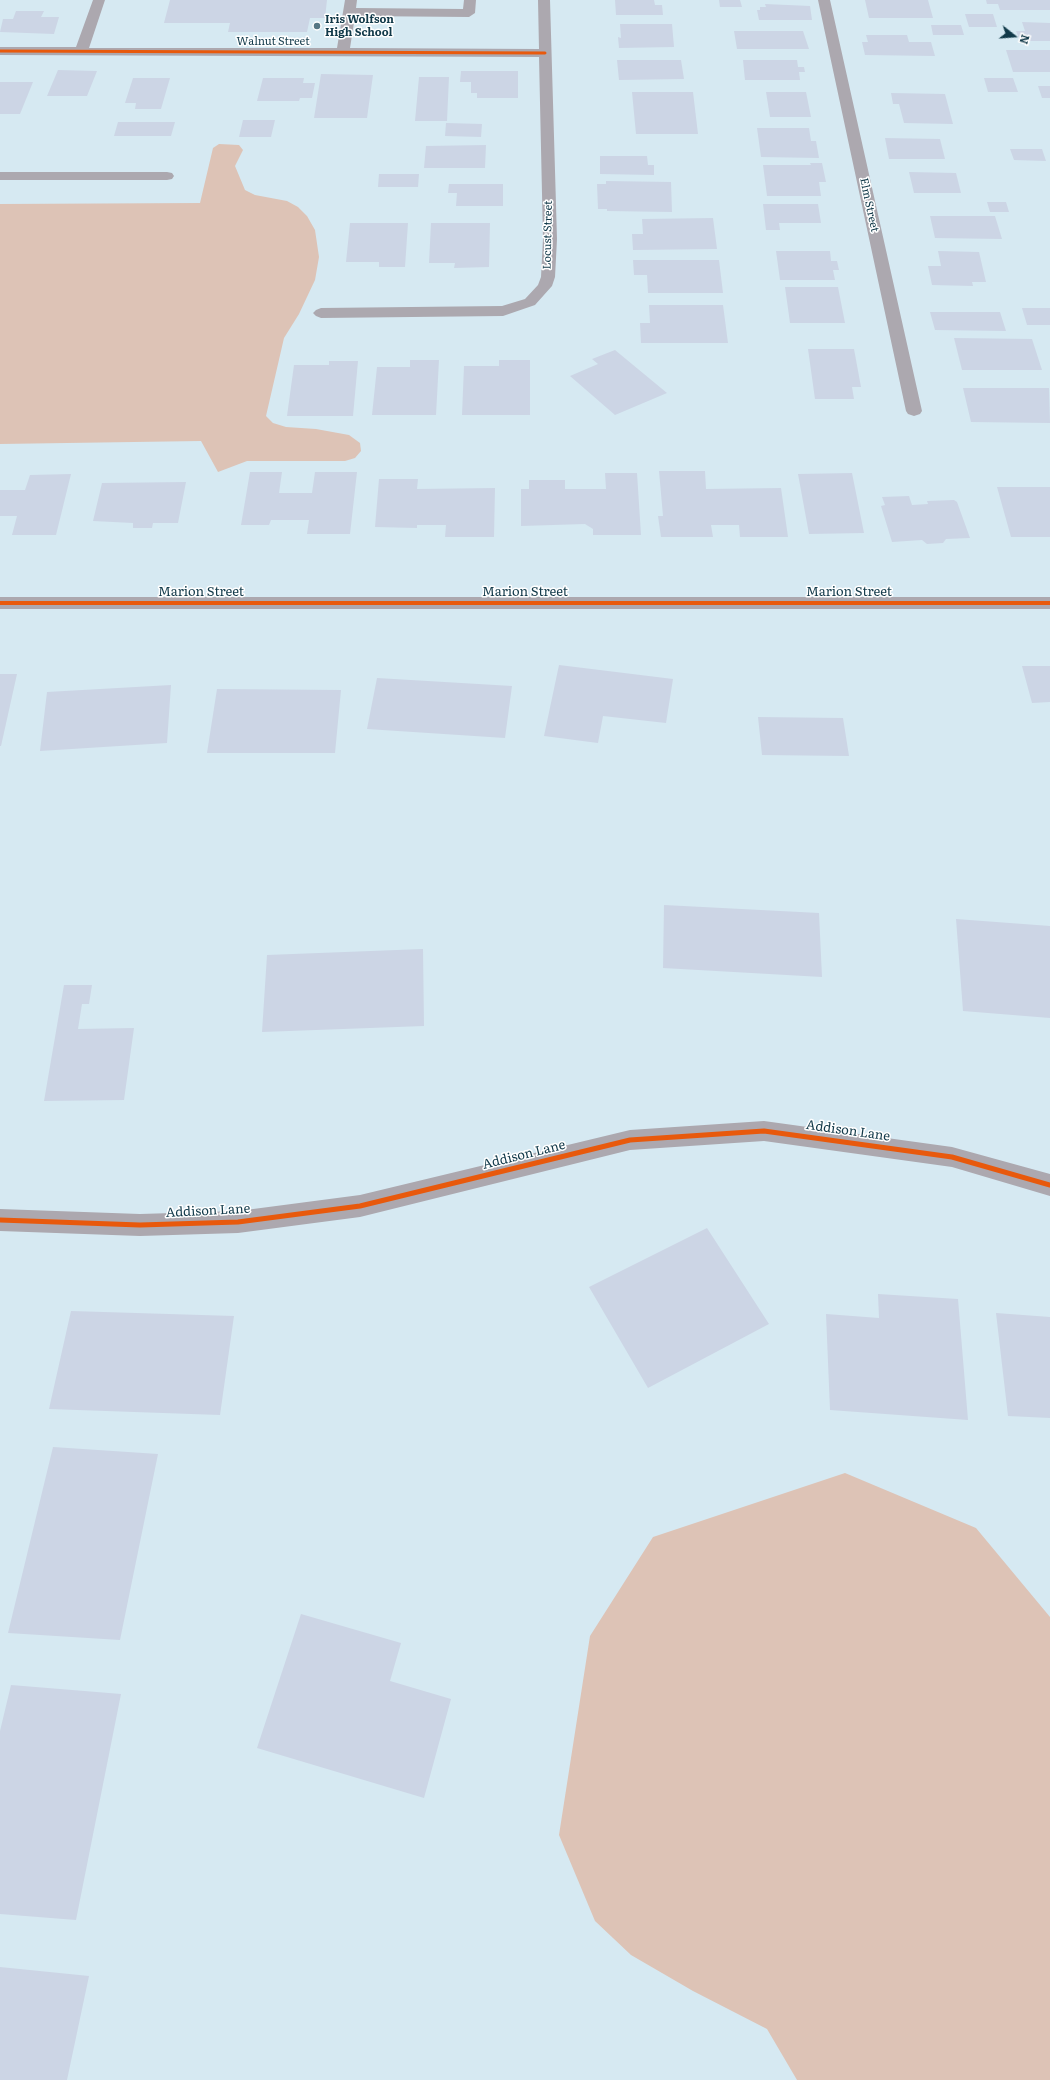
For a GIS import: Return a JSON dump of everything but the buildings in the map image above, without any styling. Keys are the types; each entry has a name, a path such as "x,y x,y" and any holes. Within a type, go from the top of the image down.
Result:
{"street":[{"path":"81,52 98,0"},
{"path":"343,52 350,6 469,13 470,0"},
{"name":"Locust Street","path":"321,313 503,311 530,302 545,286 548,277 550,257 544,0"},
{"name":"Elm Street","path":"824,0 914,411"},
{"name":"Walnut Street","path":"0,51 545,53"},
{"path":"0,176 167,176"},
{"name":"Marion Street","path":"0,603 1050,602"},
{"name":"Addison Lane","path":"0,1220 140,1225 238,1222 360,1206 630,1140 764,1131 952,1157 1050,1185"}],"shaded area":[{"path":"219,144 239,145 243,150 235,166 245,190 255,195 287,201 298,207 307,216 315,230 319,257 315,280 299,314 284,338 266,416 273,423 286,427 316,429 349,435 360,443 361,451 355,458 345,461 247,461 218,472 201,441 0,444 0,204 200,203 213,148"},
{"path":"845,1473 976,1528 1050,1617 1050,2080 797,2080 767,2029 693,1991 631,1955 595,1921 559,1835 590,1636 653,1537"}],"cycle path":[{"path":"0,51 545,53"},
{"path":"0,603 1050,603"},
{"path":"0,1220 140,1225 238,1222 360,1206 630,1140 764,1131 952,1157 1050,1185"}],"place":[{"name":"Iris Wolfson High School","path":"317,26"}]}
